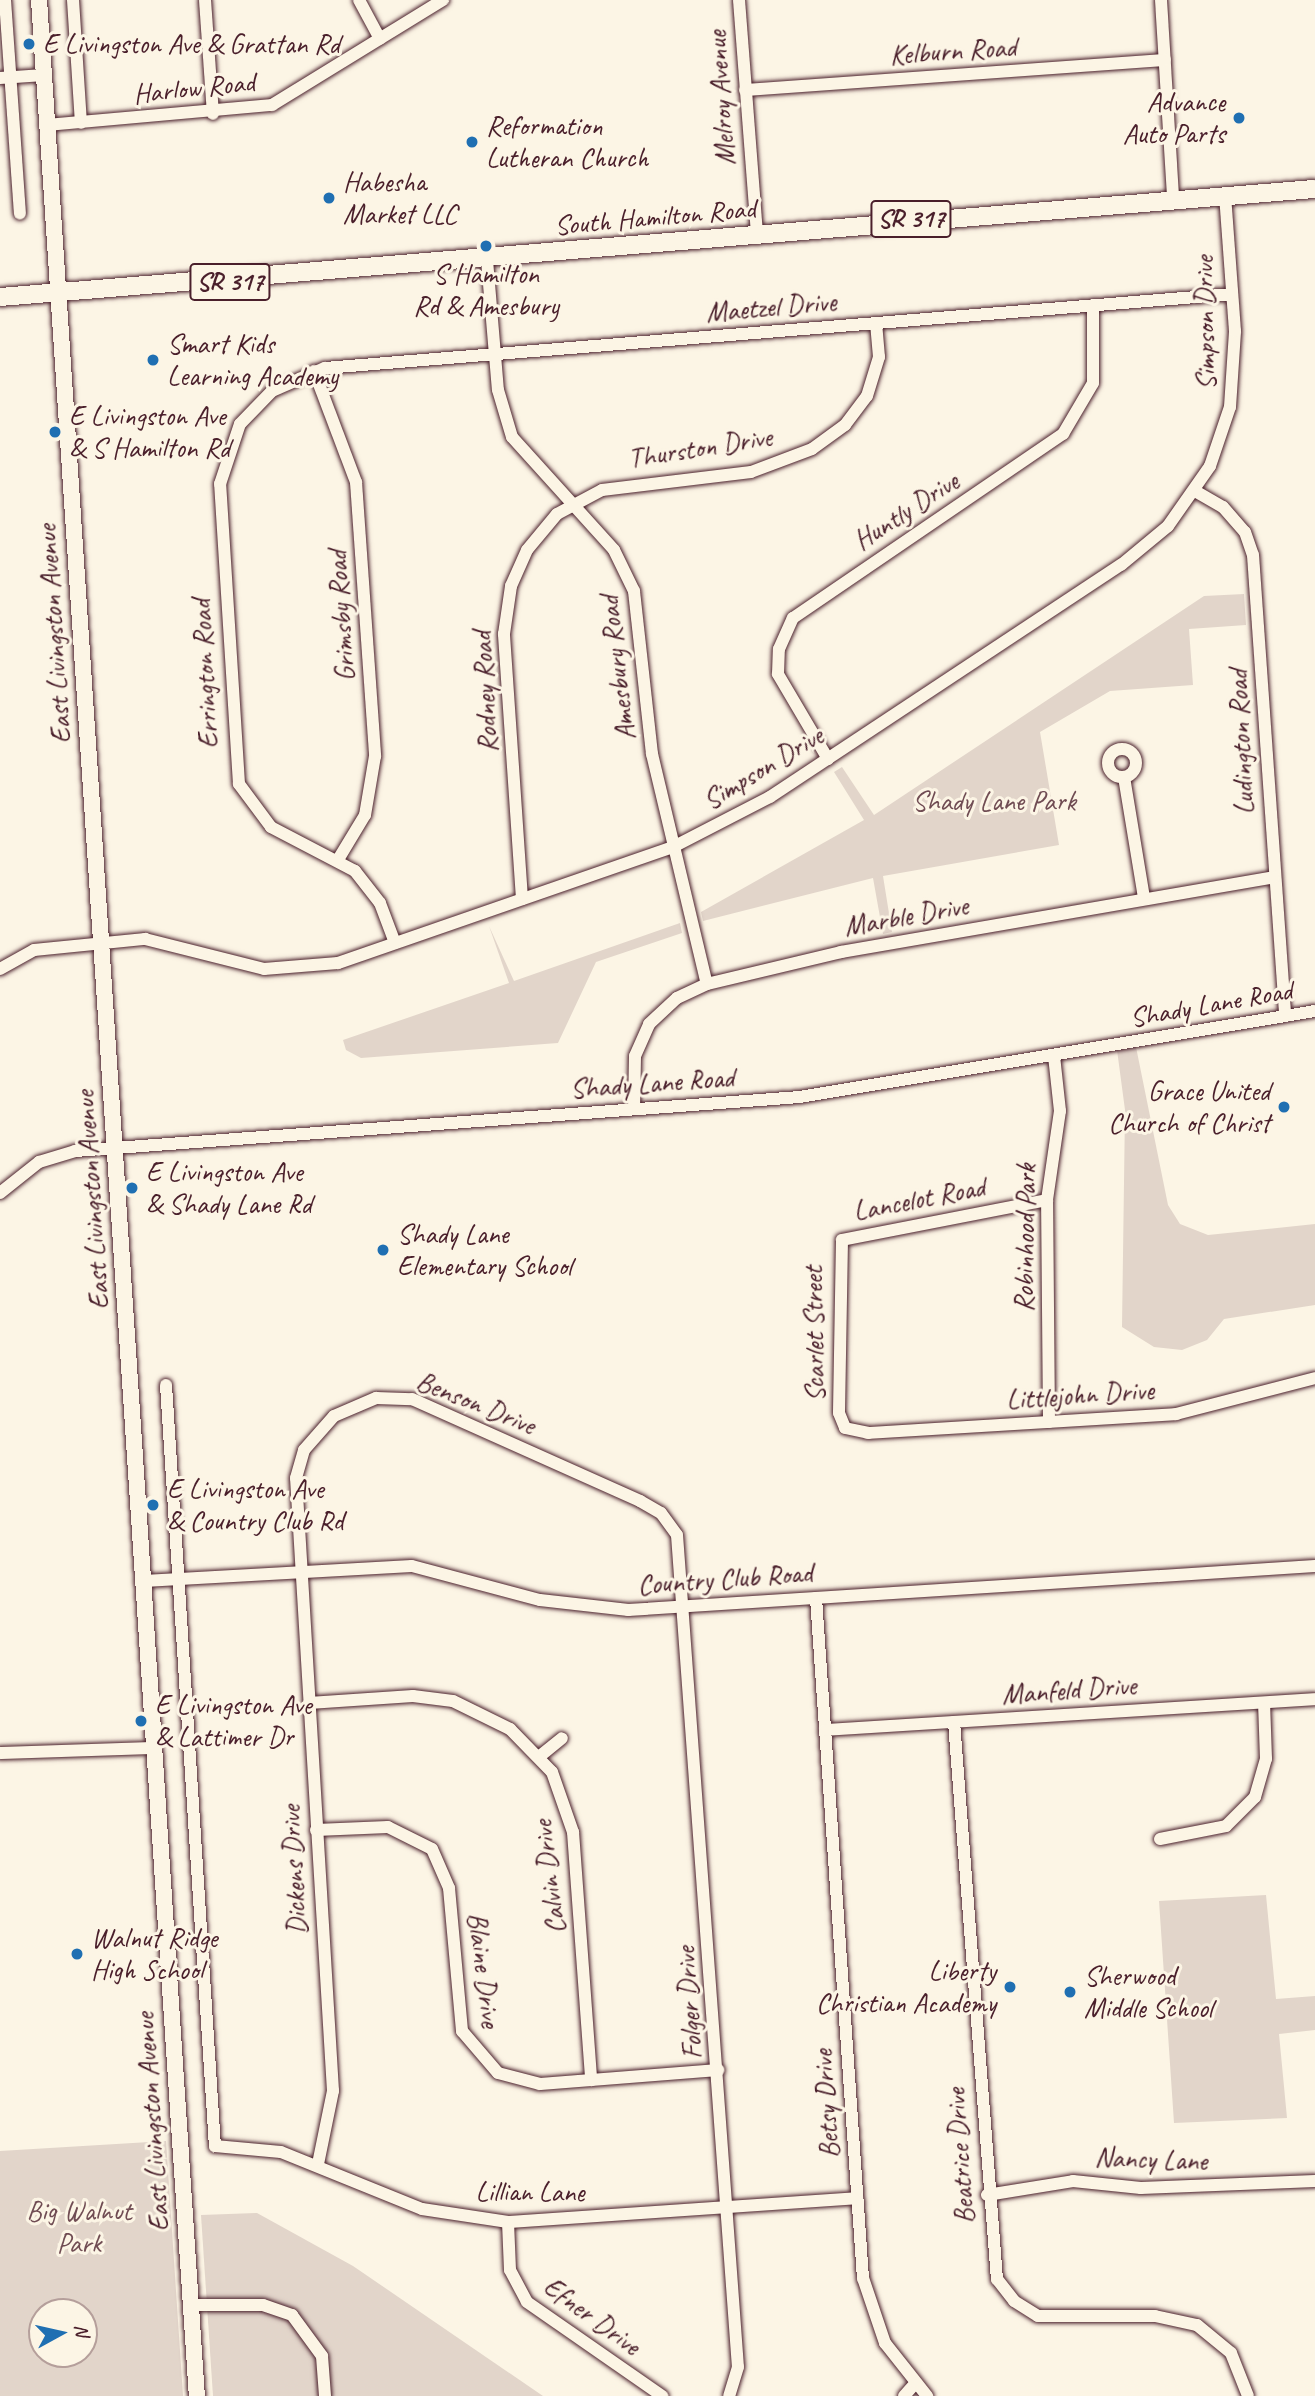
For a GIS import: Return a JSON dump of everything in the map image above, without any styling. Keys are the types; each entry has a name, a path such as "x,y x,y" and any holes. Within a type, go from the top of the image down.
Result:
{"main road":[{"name":"East Livingston Avenue","path":"39,0 197,2396"},
{"name":"South Hamilton Road","path":"0,297 488,260 1172,198 1315,189"}],"street":[{"path":"5,0 5,78 20,213"},
{"path":"73,0 81,123"},
{"path":"205,0 213,114"},
{"path":"359,0 380,39"},
{"name":"Harlow Road","path":"47,125 213,114 272,105 443,0"},
{"name":"Melroy Avenue","path":"739,0 757,234"},
{"path":"1161,0 1172,198"},
{"name":"Kelburn Road","path":"745,90 1165,60"},
{"path":"5,78 44,75"},
{"name":"Simpson Drive","path":"0,969 34,950 100,942 166,941 239,964 289,970 338,963 673,847 828,759 1145,548 1195,491 1230,407 1232,294 1225,195"},
{"name":"Amesbury Road","path":"488,260 496,354 512,437 614,550 634,591 652,754 707,984"},
{"name":"Maetzel Drive","path":"314,371 1232,294"},
{"name":"Huntly Drive","path":"828,759 781,686 779,649 793,618 1063,434 1093,383 1093,305"},
{"name":"Thurston Drive","path":"570,504 620,485 751,472 812,449 845,425 867,396 879,357 876,323"},
{"name":"Errington Road","path":"314,371 272,391 240,424 222,463 219,505 239,784 271,827 338,858 369,887 395,943"},
{"name":"Grimsby Road","path":"314,371 356,482 375,756 365,815 338,858"},
{"name":"Ludington Road","path":"1195,491 1223,507 1253,555 1273,877 1285,1016"},
{"name":"Rodney Road","path":"523,899 505,606 527,550 570,504"},
{"path":"1124,777 1144,898"},
{"name":"Marble Drive","path":"634,1109 635,1056 649,1024 677,999 707,984 841,953 1273,877"},
{"name":"Shady Lane Road","path":"0,1193 57,1155 115,1147 849,1091 1315,1011"},
{"name":"Robinhood Park","path":"1049,1422 1047,1200 1060,1111 1054,1056"},
{"name":"Lancelot Road","path":"842,1240 1047,1200"},
{"name":"Scarlet Street","path":"842,1240 839,1413 845,1428"},
{"name":"Littlejohn Drive","path":"845,1428 868,1433 1049,1422 1224,1407 1315,1378"},
{"path":"166,1385 177,1579"},
{"name":"Benson Drive","path":"300,1572 295,1493 304,1450 340,1412 391,1396 421,1401 661,1513 681,1548 685,1605"},
{"name":"Country Club Road","path":"144,1581 412,1566 580,1607 817,1598 1315,1566"},
{"name":"Dickens Drive","path":"300,1572 333,2091 317,2164"},
{"name":"Lillian Lane","path":"177,1579 215,2146 281,2152 317,2164 422,2209 508,2222 857,2198"},
{"name":"Betsy Drive","path":"817,1598 857,2198 868,2300 885,2343 914,2385 927,2396"},
{"name":"Folger Drive","path":"685,1605 738,2367 729,2396"},
{"name":"Calvin Drive","path":"309,1703 413,1696 453,1701 492,1717 540,1756 565,1800 573,1832 591,2080"},
{"name":"Manfeld Drive","path":"825,1730 1315,1699"},
{"path":"1160,1839 1226,1826 1255,1797 1266,1759 1264,1703"},
{"name":"Beatrice Drive","path":"954,1722 993,2265 1014,2301 1057,2319 1186,2320 1231,2353 1248,2396"},
{"path":"540,1756 562,1738"},
{"path":"0,1753 153,1748"},
{"name":"Blaine Drive","path":"316,1830 388,1826 424,1842 444,1867 449,1888 457,2004 468,2044 510,2078 540,2084 718,2070"},
{"name":"Nancy Lane","path":"987,2195 1073,2181 1162,2188 1315,2181"},
{"name":"Efner Drive","path":"508,2222 510,2270 520,2293 662,2396"},
{"path":"191,2305 263,2305 292,2315 309,2329 322,2356 325,2396"},
{"path":"904,2396 914,2385"}],"green space":[{"name":"Shady Lane Park","path":"1244,594 1246,625 1189,629 1193,685 1110,691 1040,732 1059,845 883,876 892,932 883,934 873,878 703,921 701,912 864,820 834,772 842,767 874,815 1204,596"},
{"path":"680,923 682,933 596,962 558,1043 361,1058 346,1050 343,1040 509,983 489,926 514,981"},
{"path":"1136,1047 1168,1205 1180,1224 1208,1235 1315,1224 1315,1305 1224,1319 1207,1340 1182,1350 1154,1347 1122,1327 1125,1110 1117,1050"},
{"path":"1266,1895 1276,1999 1315,1996 1315,2030 1279,2034 1287,2118 1174,2123 1159,1901"},
{"name":"Big Walnut Park","path":"166,2141 183,2396 0,2396 0,2151"},
{"name":"Big Walnut Park","path":"257,2213 353,2266 543,2396 213,2396 201,2215"}],"place":[{"name":"E Livingston Ave & Grattan Rd","path":"29,44"},
{"name":"Advance Auto Parts","path":"1239,118"},
{"name":"Reformation Lutheran Church","path":"472,142"},
{"name":"Habesha Market LLC","path":"329,198"},
{"name":"S Hamilton Rd & Amesbury","path":"486,246"},
{"name":"Smart Kids Learning Academy","path":"153,360"},
{"name":"E Livingston Ave & S Hamilton Rd","path":"55,432"},
{"name":"Grace United Church of Christ","path":"1284,1107"},
{"name":"E Livingston Ave & Shady Lane Rd","path":"132,1188"},
{"name":"Shady Lane Elementary School","path":"383,1250"},
{"name":"E Livingston Ave & Country Club Rd","path":"153,1505"},
{"name":"E Livingston Ave & Lattimer Dr","path":"141,1721"},
{"name":"Walnut Ridge High School","path":"77,1954"},
{"name":"Liberty Christian Academy","path":"1010,1987"},
{"name":"Sherwood Middle School","path":"1070,1992"}]}
